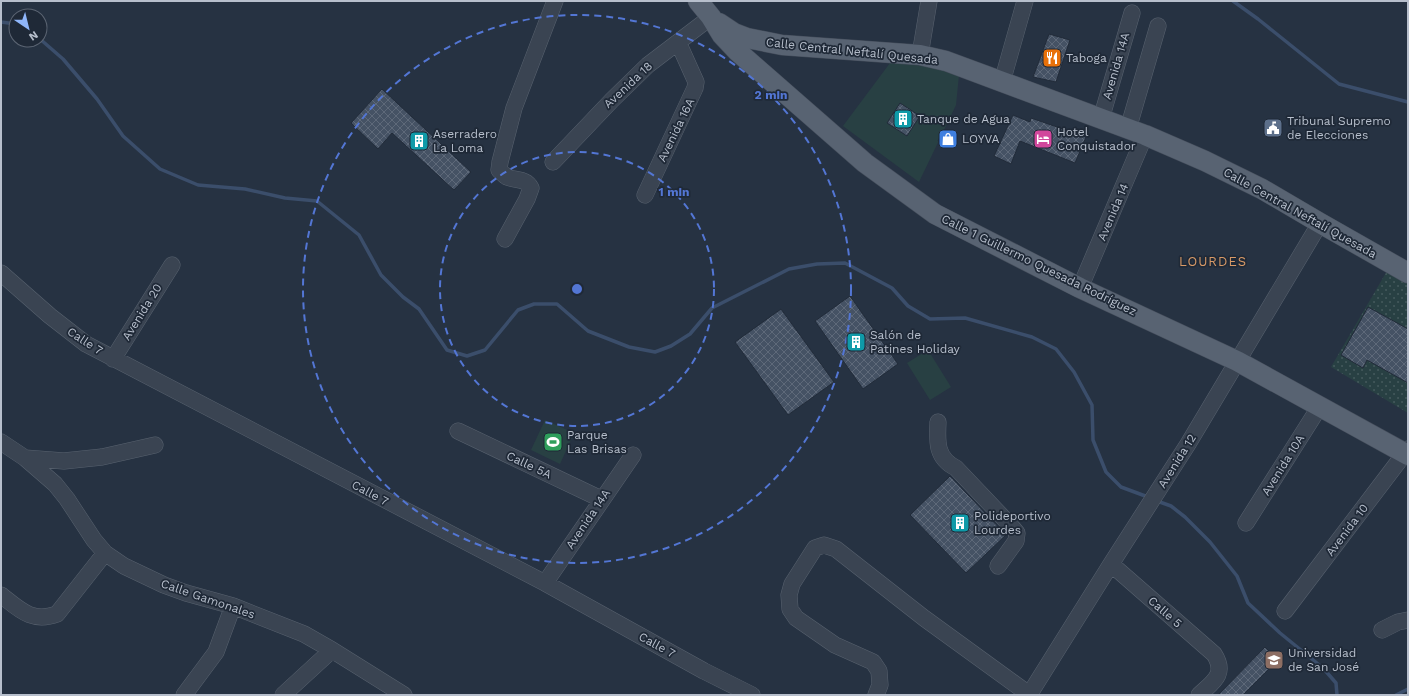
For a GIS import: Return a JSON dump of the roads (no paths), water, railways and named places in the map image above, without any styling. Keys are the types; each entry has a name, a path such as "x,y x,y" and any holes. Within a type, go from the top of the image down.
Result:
{"main road":[{"path":"698,1 711,17"},
{"name":"Calle Central Neftalí Quesada","path":"711,17 734,33 747,38 782,45 920,55 946,61 1137,132 1205,161 1262,189 1408,273"},
{"name":"Calle 1 Guillermo Quesada Rodríguez","path":"711,17 722,35 737,52 865,163 935,214 1080,288 1237,362 1407,452"},
{"path":"767,77 764,66 765,60 771,50 782,45"}],"street":[{"path":"504,239 527,199 531,188 524,181 505,176 499,170 504,146 514,108 555,1"},
{"path":"920,55 929,1"},
{"path":"1002,82 1025,1"},
{"name":"Avenida 14A","path":"1101,119 1132,13"},
{"name":"Avenida 18","path":"553,162 648,65 711,17"},
{"name":"Avenida 14","path":"1080,288 1137,132 1158,26"},
{"name":"Avenida 16A","path":"645,195 696,88 696,82 678,42"},
{"name":"Avenida 12","path":"1030,695 1111,564 1188,444 1320,223"},
{"name":"Avenida 20","path":"113,359 172,266"},
{"name":"Calle 7","path":"1,273 86,344 545,583 704,671 752,695"},
{"name":"Avenida 10A","path":"1246,524 1320,406"},
{"path":"938,422 937,443 943,458 948,464 956,468 1017,533 1016,541 998,566"},
{"name":"Calle 5A","path":"458,431 601,499"},
{"name":"Calle Gamonales","path":"1,442 25,458 55,484 67,499 94,540 105,552 124,566 164,586 186,594 233,606 304,634 404,695"},
{"path":"25,458 64,461 102,457 155,445"},
{"name":"Avenida 10","path":"1285,611 1407,452"},
{"name":"Avenida 14A","path":"545,583 601,499 633,455"},
{"path":"876,695 880,685 879,671 873,662 835,645 796,618 790,608 789,595 792,584 815,548 824,546 836,549 924,618 1030,695"},
{"path":"1,595 27,615 49,617 57,614 105,552"},
{"name":"Calle 5","path":"1111,564 1214,654 1220,667 1216,679 1200,695"},
{"path":"184,695 216,652 233,606"},
{"path":"1382,630 1398,622 1408,620"},
{"path":"282,695 332,650"}],"waterway":[{"path":"1233,1 1258,19 1339,84 1408,102"},
{"path":"1,22 8,23"},
{"path":"48,46 63,59 97,99 123,136 160,169 198,185 245,189 285,198 317,201 359,235 381,275 403,297 419,309 447,350 467,356 485,350 518,310 534,304 557,304 588,331 629,347 655,352 671,346 690,334 712,308 789,269 817,264 845,263 892,288 908,306 930,319 965,318 1032,337 1056,349 1074,372 1092,405 1093,440 1106,472 1121,487 1148,497"},
{"path":"1157,501 1171,506 1185,517 1210,542 1237,576 1248,603 1280,633 1323,668 1336,683 1337,695"},
{"path":"1396,695 1408,689"}],"place":[{"name":"Taboga","path":"1052,58"},
{"name":"Tanque de Agua","path":"903,119"},
{"name":"Tribunal Supremo de Elecciones","path":"1273,128"},
{"name":"LOYVA","path":"948,139"},
{"name":"Hotel Conquistador","path":"1043,139"},
{"name":"Aserradero La Loma","path":"419,141"},
{"name":"Salón de Patines Holiday","path":"856,342"},
{"name":"Parque Las Brisas","path":"553,442"},
{"name":"Polideportivo Lourdes","path":"960,523"},
{"name":"Universidad de San José","path":"1274,660"}],"district":[{"name":"LOURDES","path":"1213,261"}]}
